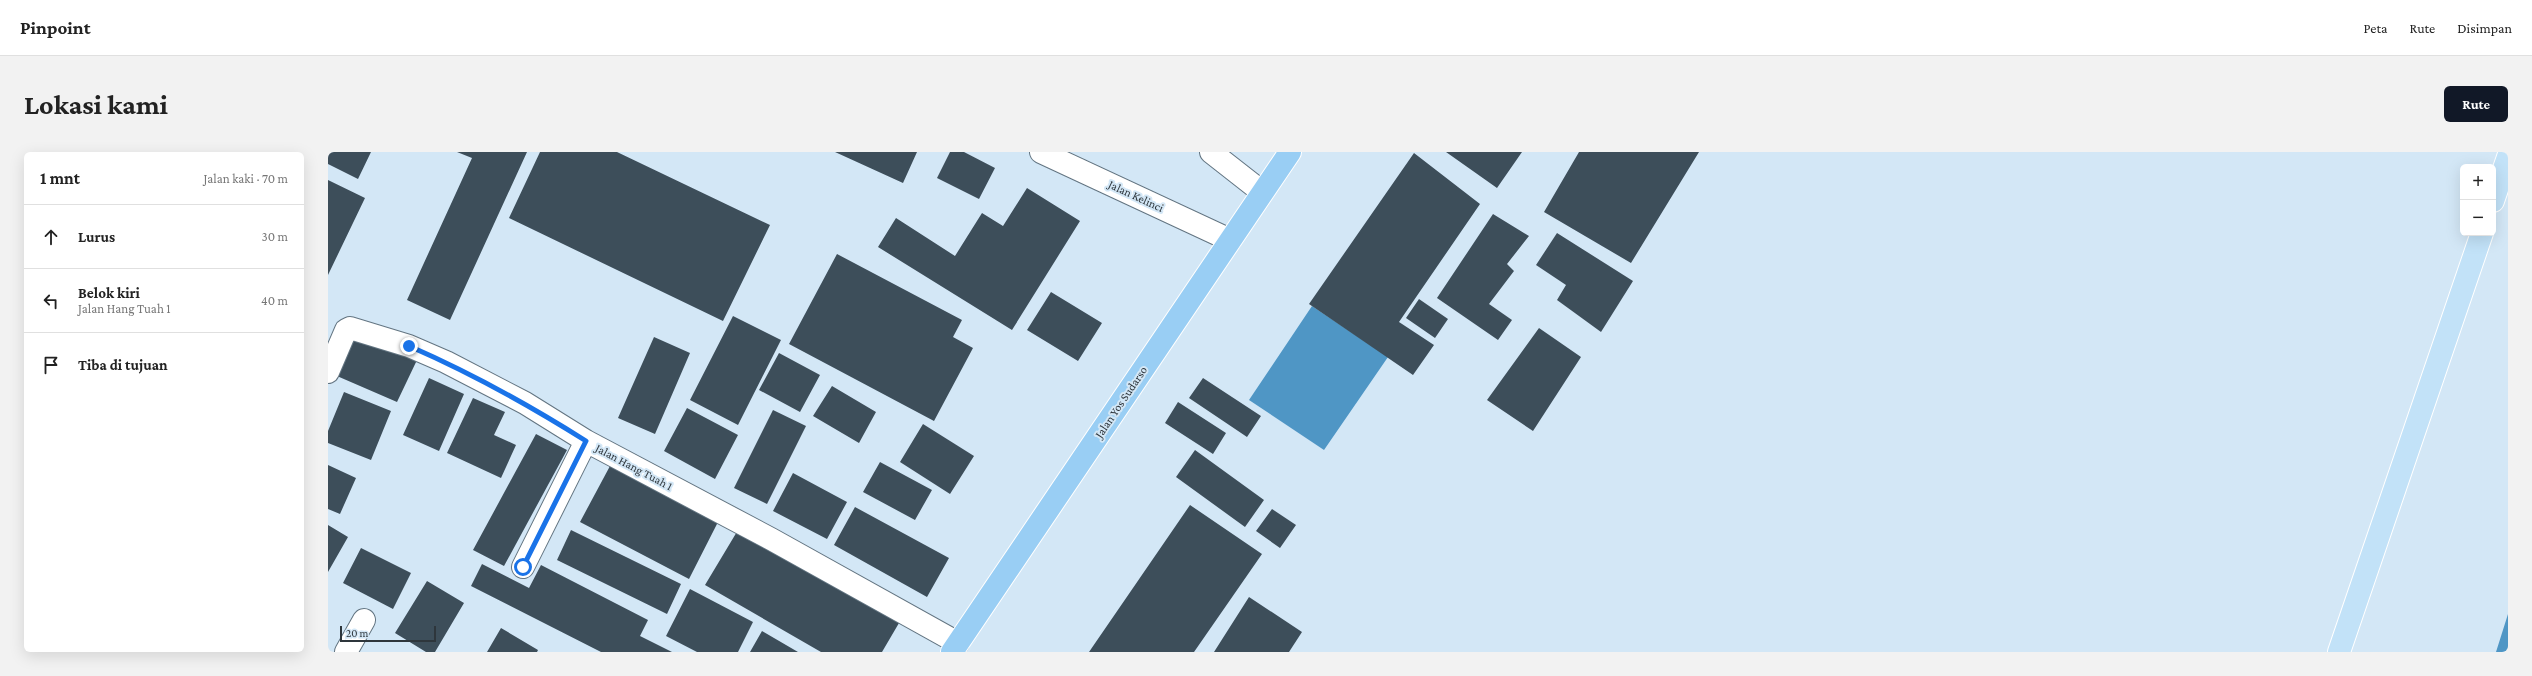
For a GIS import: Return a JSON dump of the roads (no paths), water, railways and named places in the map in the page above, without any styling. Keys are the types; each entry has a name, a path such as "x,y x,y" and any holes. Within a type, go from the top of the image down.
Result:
{"highway":[{"name":"Jalan Yos Sudarso","path":"955,648 1290,152"}],"main road":[{"path":"2493,200 2508,157"},
{"path":"2339,652 2481,236"}],"street":[{"name":"Jalan Kelinci","path":"1041,152 1230,240"},
{"path":"1211,152 1262,192"},
{"name":"Jalan Hang Tuah 1","path":"328,372 346,330 350,328 358,328 409,346 446,362 525,403 586,441 772,539 955,648"},
{"path":"523,567 586,441"},
{"path":"346,652 364,620"}],"water":[{"path":"1312,306 1388,357 1324,450 1249,400"},
{"path":"2508,614 2508,652 2496,652"}]}
